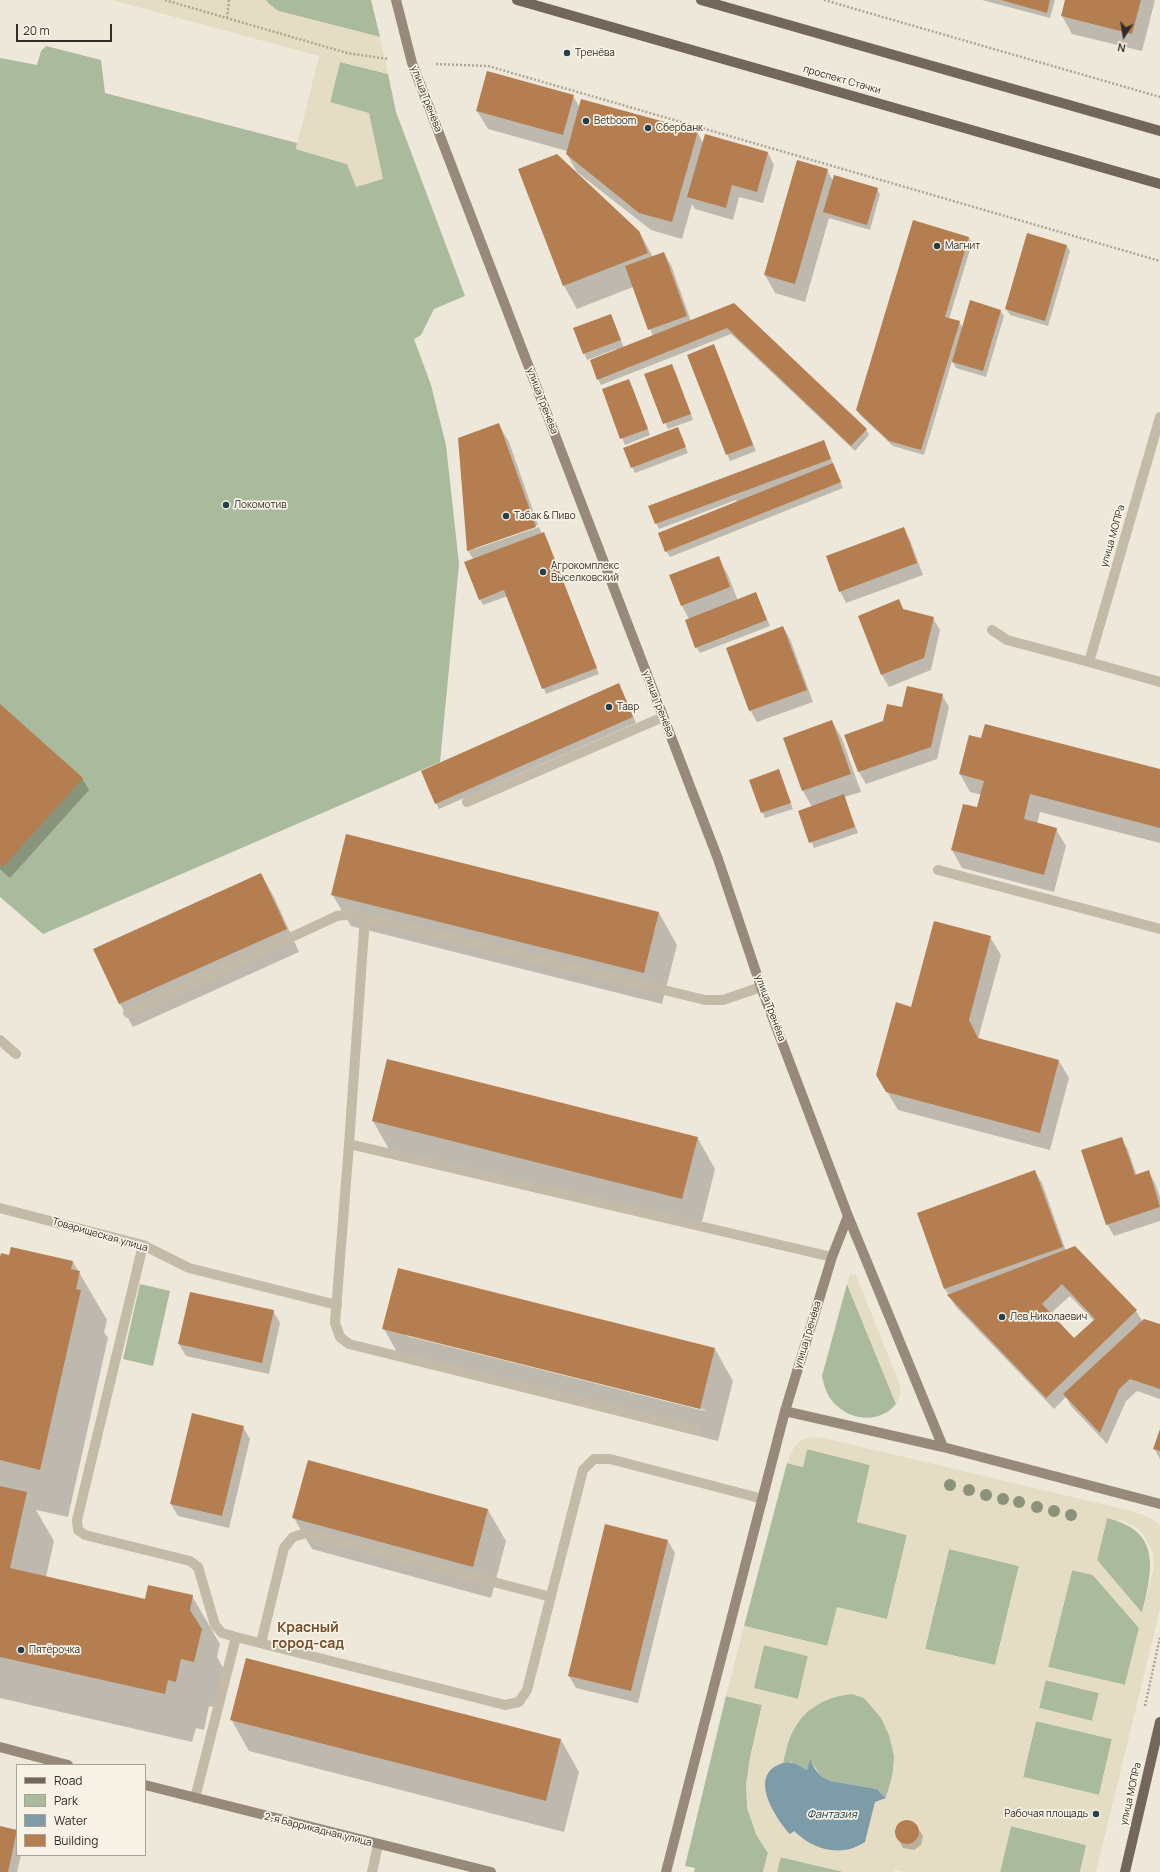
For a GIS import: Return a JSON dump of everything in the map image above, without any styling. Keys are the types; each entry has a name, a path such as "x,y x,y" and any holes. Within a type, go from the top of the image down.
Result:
{"main road":[{"name":"проспект Стачки","path":"517,0 1160,184"},
{"path":"701,0 1160,131"},
{"name":"улица МОПРа","path":"1125,1872 1156,1755 1160,1722"}],"street":[{"name":"улица Тренёва","path":"396,0 412,63 718,859 761,987 848,1216 832,1257 785,1410 666,1872"},
{"name":"улица МОПРа","path":"1089,662 1160,417"},
{"path":"992,630 1007,640 1160,682"},
{"path":"467,802 663,717"},
{"path":"938,870 1160,929"},
{"path":"128,1013 337,916 352,914 705,1000 723,1000 761,987"},
{"path":"365,917 335,1323 340,1337 349,1344 696,1430"},
{"path":"0,1040 16,1054"},
{"path":"349,1144 832,1257"},
{"name":"Товарищеская улица","path":"0,1208 143,1245 189,1268 337,1305"},
{"path":"848,1216 943,1447"},
{"path":"143,1245 77,1520 78,1530 85,1536 190,1561 198,1566 215,1625 222,1632 236,1637 505,1705 519,1702 527,1690 583,1470 594,1459 610,1459 763,1499"},
{"path":"785,1410 943,1447 1160,1504"},
{"path":"261,1643 284,1548 292,1537 306,1533 551,1597"},
{"path":"195,1798 236,1637"},
{"path":"0,1747 64,1764"},
{"name":"2-я Баррикадная улица","path":"146,1785 378,1845 491,1872"},
{"path":"372,1872 378,1845"}],"path":[{"path":"165,0 347,53 412,63 488,66 1160,261"},
{"path":"227,18 228,0"},
{"path":"824,0 1160,96"},
{"path":"1149,1707 1144,1706 1160,1637"}],"green space":[{"path":"266,0 371,0 380,37 278,11"},
{"name":"Локомотив","path":"46,46 101,60 105,93 297,143 296,149 347,164 330,102 340,62 388,74 396,112 465,296 434,309 421,335 414,339 431,385 446,445 459,564 440,762 43,934 0,897 0,58 37,65 41,51"},
{"path":"140,1284 170,1291 153,1366 123,1359"},
{"path":"847,1284 896,1404 882,1415 874,1417 865,1418 856,1416 840,1408 829,1396 822,1376"},
{"path":"807,1449 870,1465 857,1522 907,1535 887,1619 827,1646 744,1626 787,1463 803,1467"},
{"path":"1107,1518 1124,1524 1137,1532 1145,1541 1149,1553 1150,1566 1149,1580 1142,1613 1097,1560"},
{"path":"949,1549 1019,1566 995,1665 925,1649"},
{"path":"1072,1570 1093,1575 1139,1628 1125,1685 1048,1667"},
{"path":"764,1645 808,1656 798,1699 753,1688"},
{"path":"1045,1680 1099,1693 1092,1721 1039,1708"},
{"path":"852,1694 864,1698 870,1703 880,1716 891,1740 894,1755 894,1766 886,1798 877,1789 831,1781 822,1777 810,1760 807,1770 791,1762 783,1763 786,1748 791,1735 804,1715 824,1701 837,1696"},
{"path":"726,1696 762,1705 750,1758 746,1786 756,1834 768,1853 763,1872 694,1872 695,1868 685,1866"},
{"path":"1036,1721 1112,1739 1099,1795 1023,1777"},
{"path":"1011,1826 1087,1845 1080,1872 1000,1872"},
{"path":"780,1857 844,1872 777,1872"}],"shaded area":[{"path":"112,0 266,0 278,11 380,37 388,74 340,62 330,102 369,113 383,179 356,187 347,164 296,149 319,56"},
{"path":"850,1273 856,1275 900,1385 900,1395 896,1404 847,1284"},
{"path":"813,1437 824,1438 1131,1511 1149,1517 1160,1525 1160,1609 1096,1872 1080,1872 1086,1845 1011,1826 1000,1872 905,1872 895,1870 894,1872 844,1872 781,1857 777,1872 763,1872 768,1853 756,1834 747,1808 746,1786 750,1758 762,1705 726,1696 744,1626 827,1646 837,1607 887,1619 907,1535 857,1522 870,1465 807,1449 803,1467 787,1463 794,1447 802,1440","holes":["1107,1518 1123,1521 1135,1527 1143,1534 1153,1552 1154,1567 1142,1613 1097,1560","949,1549 1019,1566 995,1665 925,1649","1072,1570 1093,1575 1139,1628 1125,1685 1048,1667","764,1645 808,1656 798,1699 754,1688","1046,1680 1099,1693 1092,1721 1039,1708","852,1694 864,1698 881,1718 889,1735 894,1755 893,1776 886,1798 875,1802 865,1842 859,1847 844,1851 830,1851 801,1838 794,1831 790,1834 774,1815 766,1792 775,1766 783,1763 789,1738 794,1727 805,1713 822,1702 839,1695","1036,1721 1112,1739 1099,1795 1023,1777","904,1819 915,1822 920,1829 918,1839 910,1845 899,1842 894,1834 896,1825"]}],"water":[{"name":"Фантазия","path":"810,1759 815,1769 822,1777 831,1781 877,1789 886,1798 875,1802 865,1842 847,1850 828,1850 810,1843 794,1831 790,1834 778,1819 772,1809 765,1789 766,1779 770,1771 778,1765 786,1762 793,1763 807,1770"}],"building":[{"path":"1001,0 1050,0 1047,13"},
{"path":"1065,0 1141,0 1132,34 1061,16"},
{"path":"487,71 574,95 563,135 476,111"},
{"path":"581,99 698,131 672,222 639,213 566,154"},
{"path":"705,134 768,152 757,192 732,185 726,208 687,197"},
{"path":"557,154 639,231 648,253 563,286 518,169"},
{"path":"797,160 828,169 795,284 764,275"},
{"path":"834,175 878,188 867,225 823,212"},
{"path":"913,220 969,237 945,317 960,321 921,450 889,441 856,410"},
{"path":"1027,233 1067,245 1045,321 1005,309"},
{"path":"664,252 687,316 648,330 625,266"},
{"path":"970,300 1001,310 983,371 952,362"},
{"path":"734,303 867,429 851,446 727,328 597,380 590,360"},
{"path":"611,314 621,340 583,354 573,328"},
{"path":"714,344 753,445 726,455 687,355"},
{"path":"672,364 691,414 663,424 644,374"},
{"path":"629,379 648,429 620,439 602,389"},
{"path":"499,423 536,527 467,551 458,438"},
{"path":"678,427 686,447 631,468 623,448"},
{"path":"824,440 831,459 655,524 648,506"},
{"path":"833,463 841,482 665,552 658,533"},
{"path":"904,527 917,563 839,592 826,556"},
{"path":"544,532 597,668 542,689 504,590 479,600 464,562"},
{"path":"719,556 730,587 681,606 669,575"},
{"path":"756,592 767,620 695,648 685,620"},
{"path":"899,599 903,609 934,617 924,658 881,675 858,616"},
{"path":"783,626 807,690 749,711 726,648"},
{"path":"619,683 633,717 435,804 421,771"},
{"path":"907,686 943,694 931,747 858,772 844,735 883,721 887,704 902,707"},
{"path":"0,704 83,778 3,867 0,864"},
{"path":"832,720 851,774 802,791 783,738"},
{"path":"985,724 1160,769 1160,828 1030,794 1024,819 1057,828 1044,875 951,850 963,804 977,807 984,781 959,774 969,735 981,738"},
{"path":"779,769 791,803 761,813 749,780"},
{"path":"844,794 855,827 809,843 798,811"},
{"path":"346,834 659,912 644,973 331,895"},
{"path":"261,873 287,929 119,1004 93,949"},
{"path":"934,921 991,936 969,1020 978,1038 1059,1060 1040,1133 886,1092 876,1075 896,1002 911,1007"},
{"path":"387,1059 698,1137 682,1199 372,1121"},
{"path":"1122,1137 1135,1175 1149,1170 1160,1207 1106,1225 1081,1150"},
{"path":"1035,1170 1063,1247 944,1289 917,1213"},
{"path":"1075,1246 1137,1310 1046,1398 947,1295","holes":["1062,1284 1095,1319 1074,1338 1042,1304"]},
{"path":"11,1247 73,1261 71,1269 80,1271 76,1289 81,1290 40,1470 0,1460 0,1257 1,1253 9,1255"},
{"path":"398,1268 715,1348 700,1409 382,1329"},
{"path":"190,1292 274,1310 262,1363 178,1344"},
{"path":"1144,1319 1160,1324 1160,1389 1130,1379 1119,1389 1100,1433 1063,1394"},
{"path":"192,1413 244,1426 222,1516 170,1504"},
{"path":"1160,1429 1160,1451 1153,1449"},
{"path":"308,1460 488,1509 473,1567 292,1518"},
{"path":"0,1486 27,1492 10,1568 145,1599 148,1585 193,1595 190,1610 202,1629 194,1662 181,1659 176,1682 168,1680 165,1694 0,1657"},
{"path":"605,1524 668,1540 631,1691 568,1676"},
{"path":"246,1658 561,1739 546,1801 230,1720"},
{"path":"902,1820 912,1820 919,1827 919,1837 912,1844 902,1844 895,1837 895,1827"},
{"path":"0,1826 16,1830 16,1835 8,1872 0,1872"}],"place":[{"name":"Тренёва","path":"567,53"},
{"name":"Betboom","path":"586,121"},
{"name":"Сбербанк","path":"648,128"},
{"name":"Магнит","path":"937,246"},
{"name":"Локомотив","path":"226,505"},
{"name":"Табак & Пиво","path":"506,516"},
{"name":"Агрокомплекс Выселковский","path":"543,572"},
{"name":"Тавр","path":"609,707"},
{"name":"Лев Николаевич","path":"1002,1317"},
{"name":"Пятёрочка","path":"21,1650"},
{"name":"Рабочая площадь","path":"1096,1814"}],"district":[{"name":"Красный город-сад","path":"308,1636"}]}
